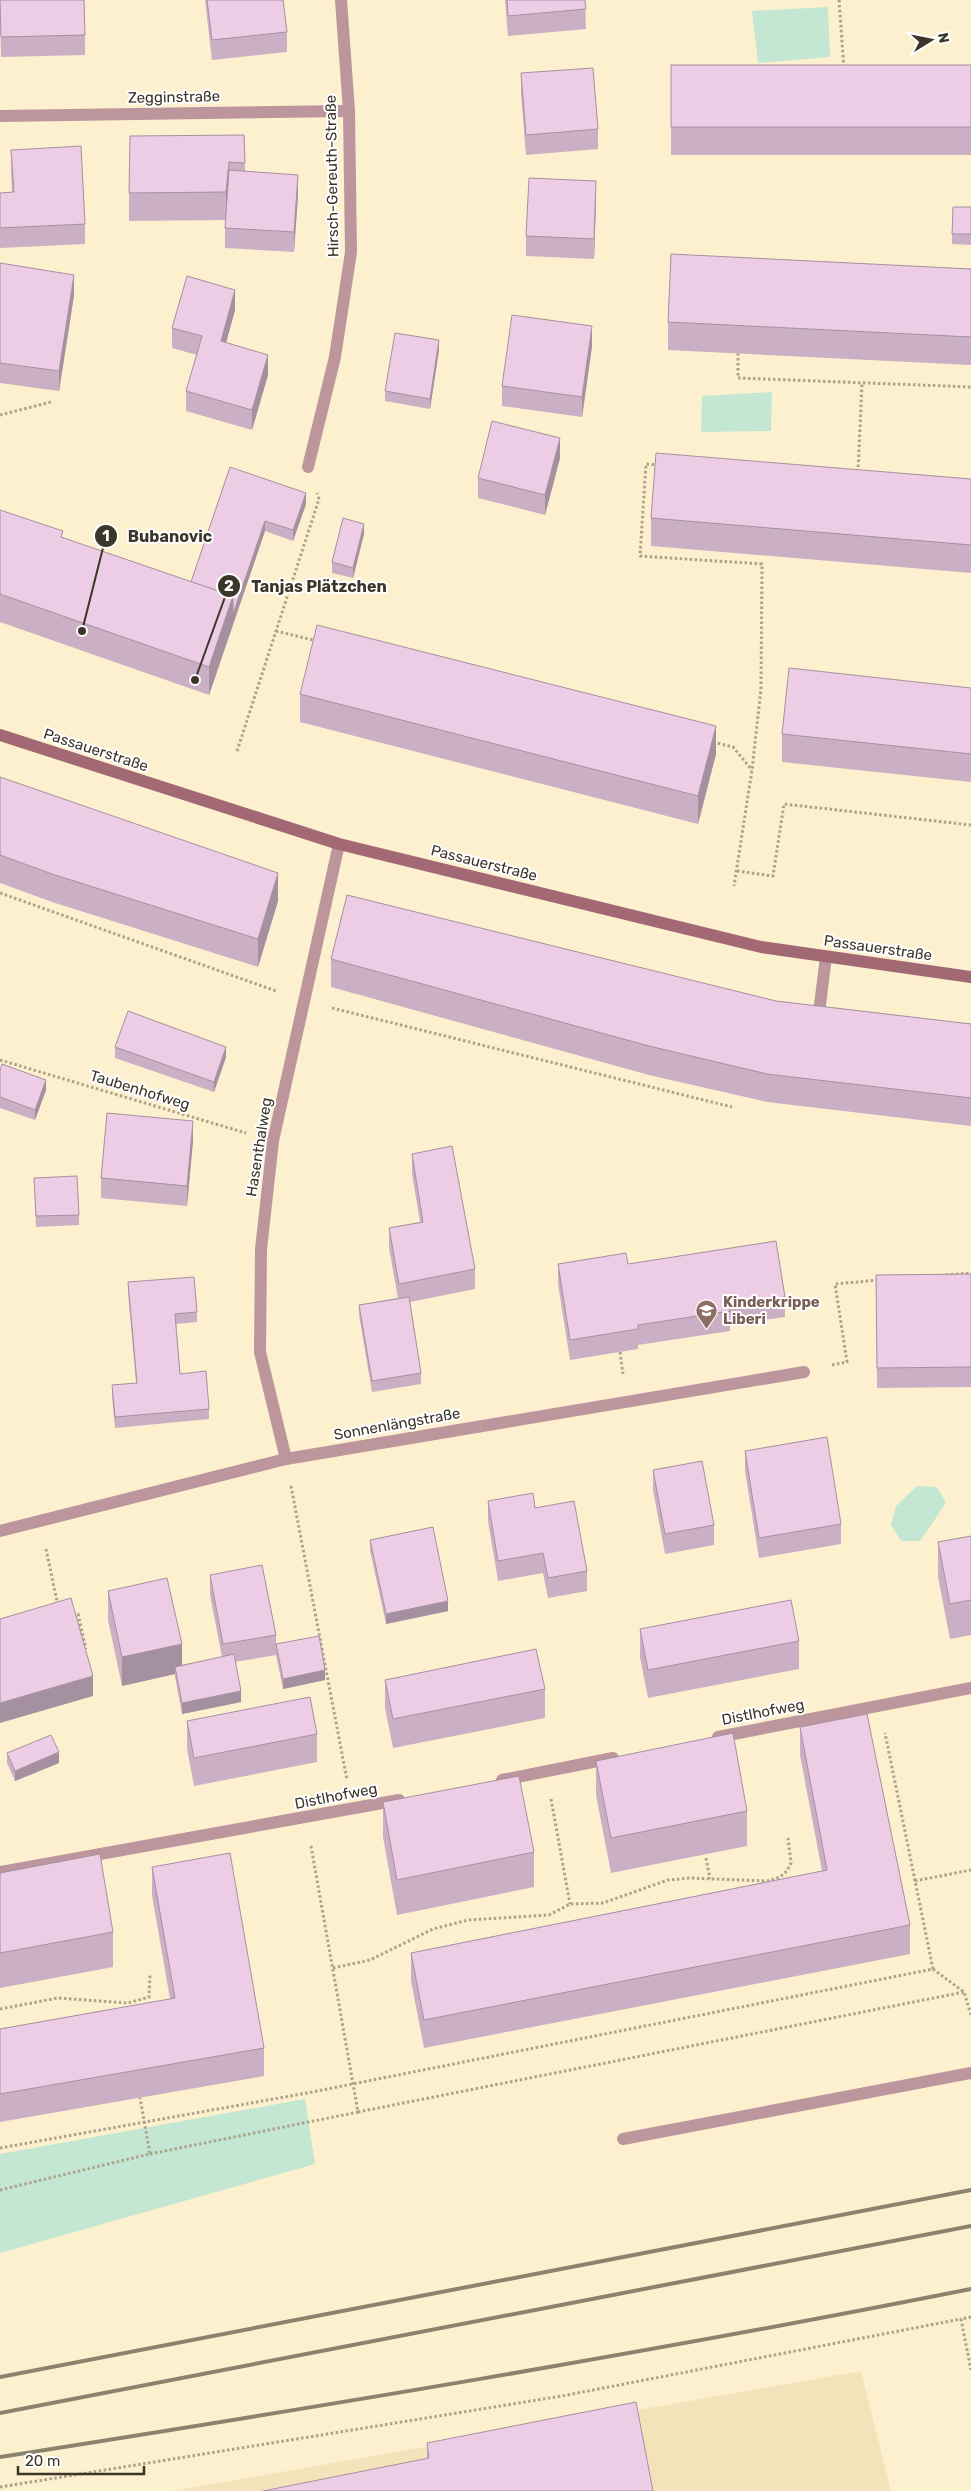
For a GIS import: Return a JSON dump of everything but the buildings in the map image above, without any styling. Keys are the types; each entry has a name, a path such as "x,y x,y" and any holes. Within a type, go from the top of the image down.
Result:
{"street":[{"name":"Hirsch-Gereuth-Straße","path":"308,467 335,357 351,252 348,111 341,0"},
{"name":"Zegginstraße","path":"0,116 348,111"},
{"name":"Passauerstraße","path":"0,735 339,844 761,947 971,977"},
{"name":"Hasenthalweg","path":"286,1459 260,1352 261,1249 273,1141 339,844"},
{"path":"817,1034 826,957"},
{"name":"Sonnenlängstraße","path":"0,1531 286,1459 804,1372"},
{"name":"Distlhofweg","path":"703,1740 971,1688"},
{"path":"488,1782 624,1756"},
{"name":"Distlhofweg","path":"0,1872 410,1798"},
{"path":"623,2139 971,2073"}],"path":[{"path":"839,0 844,74"},
{"path":"738,353 738,378 971,387"},
{"path":"858,481 862,382"},
{"path":"0,415 51,402"},
{"path":"665,466 646,464 640,556 762,564 761,690 752,770 734,886"},
{"path":"237,751 319,500 308,467"},
{"path":"276,631 324,643"},
{"path":"705,739 733,747 752,770"},
{"path":"737,871 773,876 784,804 971,825"},
{"path":"0,893 304,1002 732,1107"},
{"name":"Taubenhofweg","path":"0,1060 273,1141"},
{"path":"942,1275 971,1273"},
{"path":"804,1372 847,1362 835,1284 884,1280"},
{"path":"286,1459 352,1809"},
{"path":"40,1521 59,1608"},
{"path":"69,1616 78,1614 86,1649"},
{"path":"880,1705 933,1969 964,1992 971,2015"},
{"path":"546,1771 570,1904"},
{"path":"306,1818 358,2112"},
{"path":"332,1968 370,1960 433,1929 448,1924 468,1920 548,1915 570,1904 603,1903 668,1880 710,1879 756,1882 780,1877 787,1871 791,1863 788,1838"},
{"path":"706,1858 710,1879"},
{"path":"915,1881 971,1870"},
{"path":"0,2148 352,2084 933,1969"},
{"path":"0,2009 58,1998 128,2003 149,1997 150,1974"},
{"path":"0,2190 150,2154 964,1992"},
{"path":"140,2098 150,2154"},
{"path":"0,2487 562,2396 971,2317"},
{"path":"961,2319 971,2370"}],"shaded area":[{"path":"861,2371 891,2491 173,2491"}],"green space":[{"path":"828,7 830,57 758,63 752,11"},
{"path":"772,392 771,431 701,432 702,396"},
{"path":"917,1486 937,1487 946,1503 920,1541 901,1541 891,1525 896,1506"},
{"path":"305,2099 315,2164 0,2253 0,2154"}],"railway":[{"path":"0,2377 971,2190"},
{"path":"0,2413 971,2226"},
{"path":"0,2457 486,2378 850,2313 971,2289"}],"place":[{"name":"Bubanovic","path":"82,631"},
{"name":"Tanjas Plätzchen","path":"195,680"},
{"name":"Kinderkrippe Liberi","path":"707,1330"}]}
